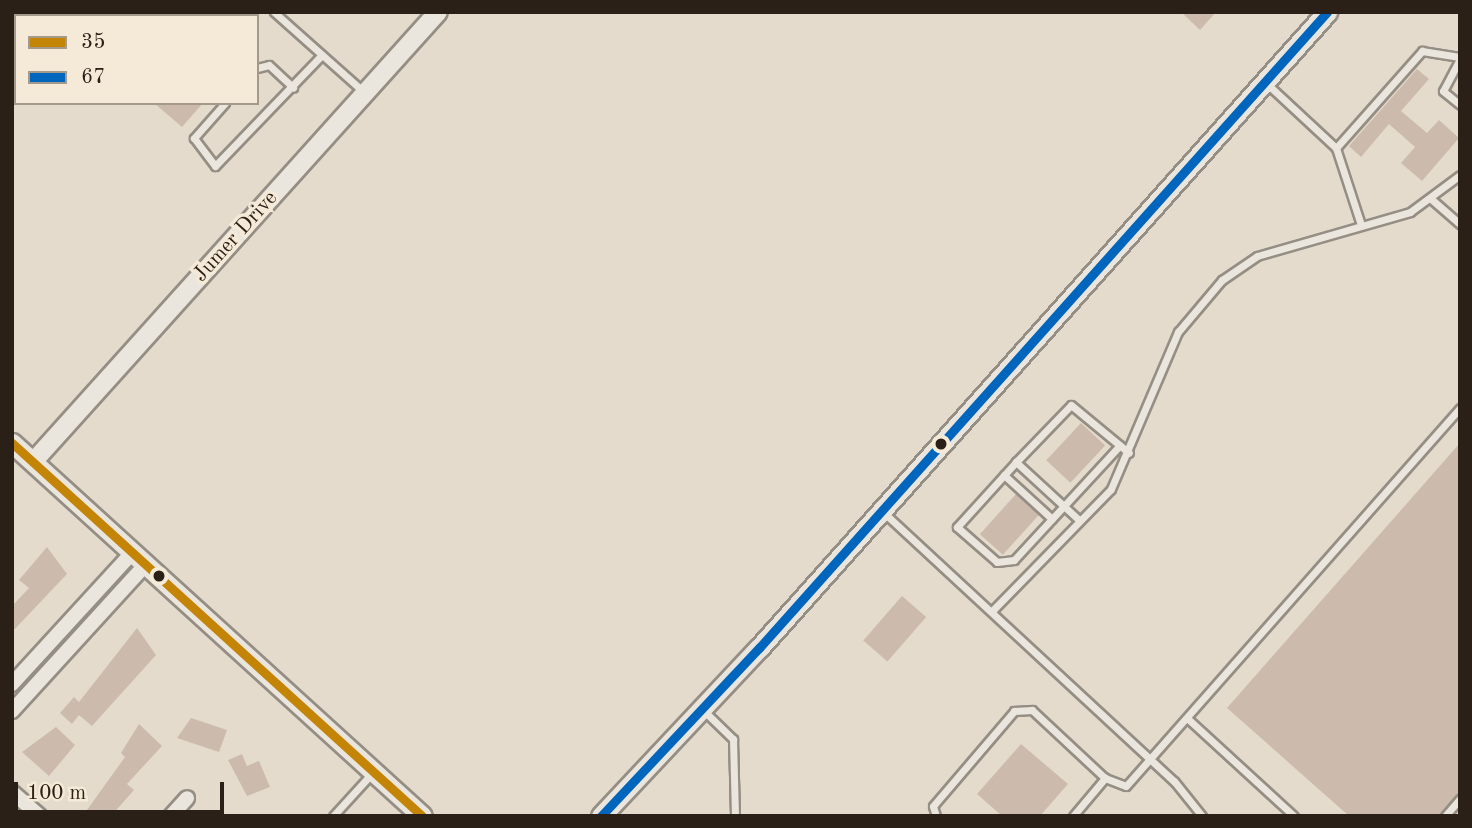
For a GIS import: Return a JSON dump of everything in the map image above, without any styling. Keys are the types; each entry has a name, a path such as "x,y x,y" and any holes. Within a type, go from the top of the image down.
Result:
{"main road":[{"path":"601,816 882,511 1327,12"},
{"path":"12,443 422,816"}],"street":[{"name":"Jumer Drive","path":"33,462 439,12"},
{"path":"12,684 57,635 139,558"},
{"path":"12,711 71,647 139,558"},
{"path":"57,635 71,647"},
{"path":"12,792 40,816"},
{"path":"171,816 187,798"}],"lane":[{"path":"274,12 365,93"},
{"path":"1336,148 1422,51 1460,58 1443,91 1460,105"},
{"path":"223,105 194,138 215,166 322,55"},
{"path":"259,68 269,65 293,87"},
{"path":"1265,82 1336,148 1360,222"},
{"path":"992,611 1111,489 1129,453 1178,332 1222,281 1257,256 1360,222 1410,212 1460,175"},
{"path":"1430,198 1460,224"},
{"path":"1120,445 1014,560 997,562 957,527 1071,405 1120,445 1129,453"},
{"path":"936,816 933,806 1014,712 1032,710 1105,778 1126,786 1460,408"},
{"path":"1016,462 1079,520"},
{"path":"1004,475 1052,519"},
{"path":"882,511 992,611 1003,628 1151,760 1202,816"},
{"path":"701,708 733,738 735,816"},
{"path":"1187,718 1294,816"},
{"path":"334,815 373,772"},
{"path":"1073,816 1105,778"},
{"path":"1445,816 1460,799"}],"building":[{"path":"1181,12 1216,12 1200,30"},
{"path":"1417,69 1429,79 1401,111 1427,133 1439,120 1459,138 1422,181 1401,163 1415,147 1389,124 1361,157 1349,146"},
{"path":"156,105 201,105 182,127"},
{"path":"1081,423 1105,446 1070,483 1046,460"},
{"path":"1460,443 1460,791 1438,816 1349,816 1227,708"},
{"path":"1016,494 1039,515 1003,555 980,534"},
{"path":"47,547 67,574 12,632 12,606 29,588 19,580"},
{"path":"902,596 926,617 887,662 863,641"},
{"path":"137,628 156,655 92,726 79,715 72,724 60,713 74,697 79,702"},
{"path":"191,718 227,730 219,752 177,738"},
{"path":"139,724 162,746 127,784 134,790 111,816 94,816 87,810 125,757 121,753"},
{"path":"56,727 75,745 49,776 22,752"},
{"path":"1021,744 1068,784 1040,816 1002,816 977,794"},
{"path":"242,754 247,766 259,761 270,787 247,796 228,760"}],"transit line":[{"name":"67","path":"601,816 759,648 1327,12"},
{"name":"35","path":"12,443 422,816"}]}
